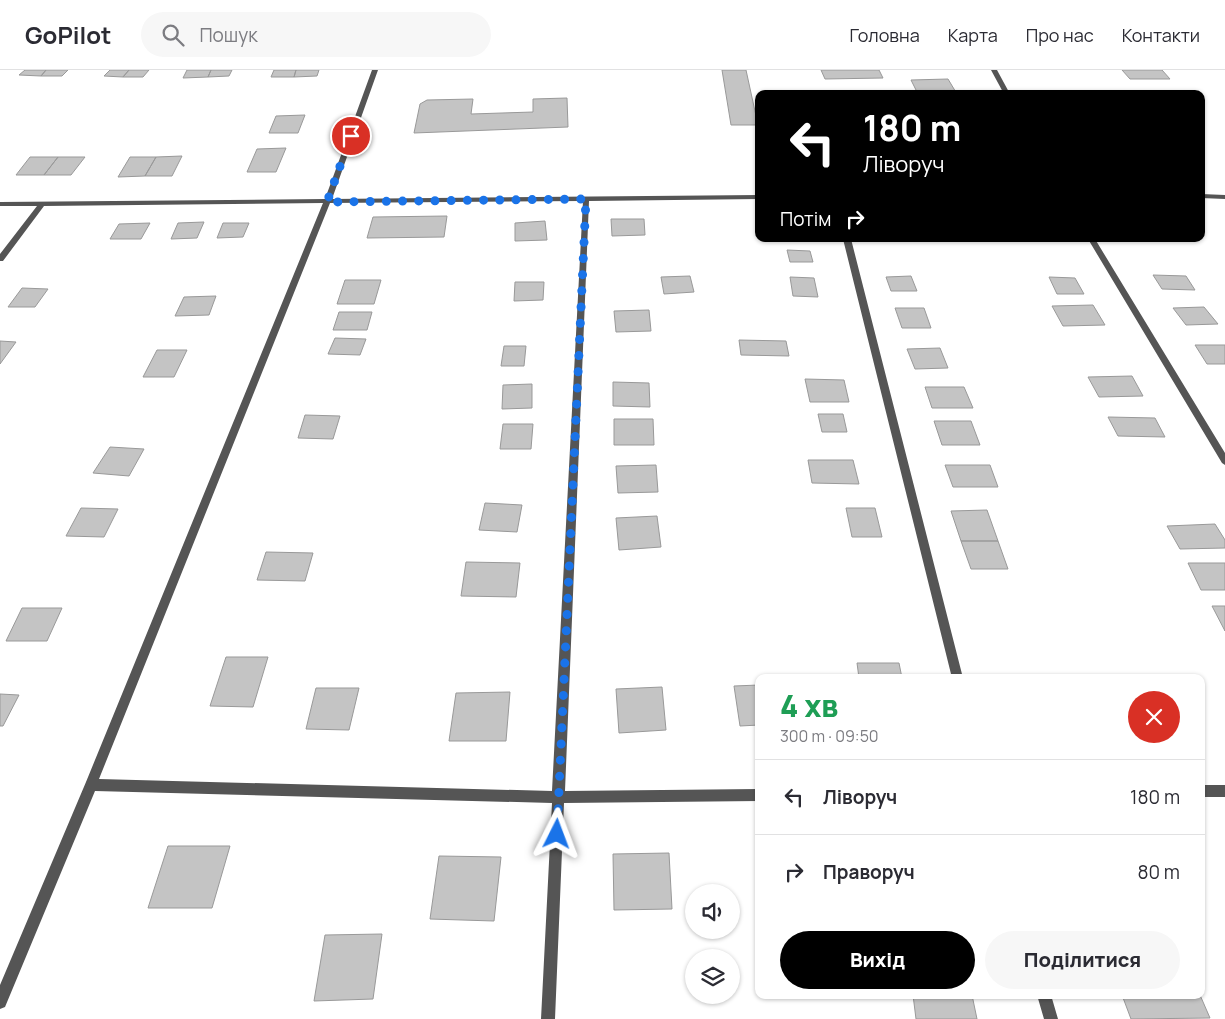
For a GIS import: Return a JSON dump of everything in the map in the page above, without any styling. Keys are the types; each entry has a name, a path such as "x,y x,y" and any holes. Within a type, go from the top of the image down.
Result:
{"street":[{"path":"0,1002 91,785 327,202 375,70"},
{"path":"994,70 1006,90"},
{"path":"0,204 755,196"},
{"path":"1205,196 1225,197"},
{"path":"548,1019 586,199"},
{"path":"0,259 41,205"},
{"path":"848,242 957,674"},
{"path":"1093,242 1225,461"},
{"path":"91,785 558,797 755,795"},
{"path":"1205,791 1225,791"},
{"path":"1045,999 1051,1019"}],"building":[{"path":"25,70 46,70 41,76 19,75"},
{"path":"46,70 68,70 62,76 41,76"},
{"path":"110,70 129,70 123,77 104,76"},
{"path":"129,70 149,70 143,77 123,77"},
{"path":"187,70 211,70 208,77 183,78"},
{"path":"211,70 232,70 229,76 208,77"},
{"path":"274,70 296,70 294,77 271,77"},
{"path":"296,70 319,70 317,76 294,77"},
{"path":"722,70 746,70 755,111 755,125 731,125"},
{"path":"821,70 879,70 883,78 825,79"},
{"path":"1122,70 1162,70 1170,79 1130,79"},
{"path":"948,79 955,90 916,90 911,80"},
{"path":"567,98 568,127 414,133 420,104 427,100 473,99 471,114 533,112 533,99"},
{"path":"305,115 298,133 269,133 276,116"},
{"path":"286,148 276,172 247,172 257,149"},
{"path":"182,156 172,176 145,176 156,157"},
{"path":"30,157 58,157 44,175 16,175"},
{"path":"58,157 85,157 71,175 44,175"},
{"path":"130,157 156,157 145,176 118,177"},
{"path":"447,216 444,237 367,238 373,217"},
{"path":"611,219 644,219 645,235 612,236"},
{"path":"545,221 547,240 515,241 515,223"},
{"path":"204,222 197,238 171,239 178,223"},
{"path":"150,223 141,239 110,239 119,224"},
{"path":"223,223 249,223 243,237 217,238"},
{"path":"787,250 810,251 813,262 790,262"},
{"path":"1153,275 1186,276 1195,290 1162,289"},
{"path":"690,276 694,292 664,294 661,277"},
{"path":"911,276 917,291 891,291 886,277"},
{"path":"790,277 814,278 818,297 793,296"},
{"path":"1049,277 1075,278 1084,294 1057,294"},
{"path":"345,280 381,280 374,304 337,304"},
{"path":"515,282 544,282 543,300 514,301"},
{"path":"22,288 48,289 35,307 8,307"},
{"path":"216,296 209,315 175,316 184,297"},
{"path":"1093,305 1105,325 1063,326 1052,306"},
{"path":"1204,307 1218,324 1186,325 1173,308"},
{"path":"895,308 924,308 931,328 902,328"},
{"path":"649,310 651,331 616,332 614,311"},
{"path":"339,312 372,312 367,330 333,330"},
{"path":"335,338 366,339 360,355 328,354"},
{"path":"739,340 786,341 789,356 741,355"},
{"path":"0,341 16,342 0,364"},
{"path":"1195,345 1225,345 1225,364 1207,364"},
{"path":"504,346 526,346 524,366 501,366"},
{"path":"940,348 948,368 915,369 907,349"},
{"path":"157,350 187,350 174,377 143,377"},
{"path":"1132,376 1143,396 1099,397 1088,377"},
{"path":"805,379 844,380 849,402 810,402"},
{"path":"613,382 649,383 650,407 613,406"},
{"path":"532,384 532,408 502,409 503,385"},
{"path":"925,387 964,387 973,408 932,408"},
{"path":"818,414 843,414 847,432 822,432"},
{"path":"305,415 340,416 333,439 298,438"},
{"path":"1108,417 1155,418 1165,437 1118,436"},
{"path":"614,419 653,419 654,445 614,445"},
{"path":"934,421 971,421 980,445 942,445"},
{"path":"503,424 533,424 531,449 500,449"},
{"path":"110,447 144,449 129,476 93,473"},
{"path":"808,460 853,460 859,484 812,483"},
{"path":"656,465 658,492 618,493 616,466"},
{"path":"945,465 990,465 998,487 953,487"},
{"path":"485,503 522,505 517,532 479,530"},
{"path":"81,508 118,509 104,537 66,536"},
{"path":"846,508 875,508 882,537 852,537"},
{"path":"987,510 998,541 961,541 951,511"},
{"path":"657,516 661,547 619,550 616,518"},
{"path":"1215,524 1225,540 1225,548 1180,549 1167,526"},
{"path":"961,541 998,541 1008,569 971,569"},
{"path":"266,552 313,553 305,581 257,580"},
{"path":"466,562 520,563 516,597 461,596"},
{"path":"1188,563 1225,563 1225,590 1201,590"},
{"path":"1212,606 1225,606 1225,631"},
{"path":"22,608 62,608 47,641 6,641"},
{"path":"226,657 268,657 253,707 210,706"},
{"path":"857,663 899,663 901,674 858,674"},
{"path":"755,685 755,725 740,726 734,686"},
{"path":"662,687 666,730 619,733 616,689"},
{"path":"316,688 359,688 349,730 306,729"},
{"path":"510,692 506,741 449,741 456,693"},
{"path":"0,694 19,695 3,726 0,726"},
{"path":"168,846 230,846 212,908 148,908"},
{"path":"669,853 672,909 614,910 613,854"},
{"path":"439,856 501,857 494,921 430,919"},
{"path":"382,934 373,999 314,1001 325,935"},
{"path":"914,999 973,999 977,1019 916,1019"},
{"path":"1124,999 1202,999 1210,1018 1131,1019"}],"route":[{"path":"351,136 327,202 586,199 557,834"}]}
